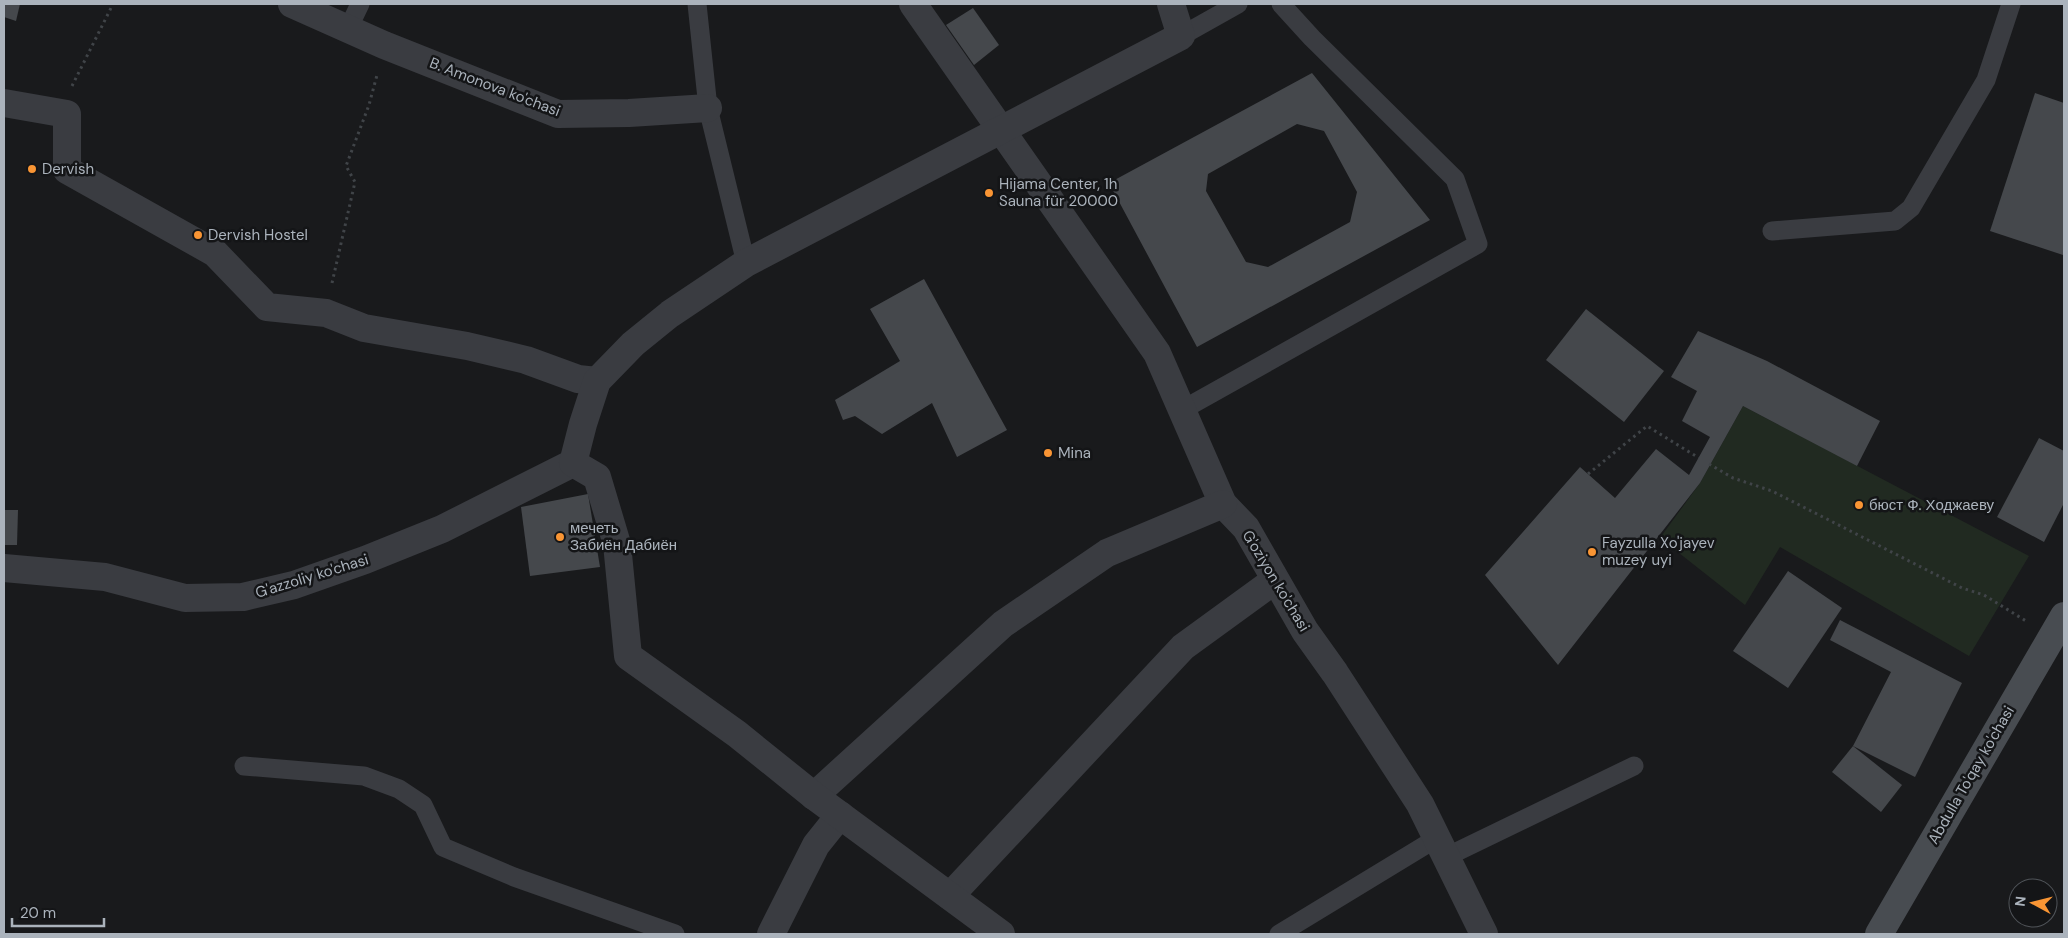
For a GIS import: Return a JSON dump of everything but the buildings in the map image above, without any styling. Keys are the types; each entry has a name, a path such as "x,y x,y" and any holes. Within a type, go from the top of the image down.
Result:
{"street":[{"name":"B. Amonova ko'chasi","path":"292,4 384,45 558,114 630,113 708,108"},
{"name":"G'oziyon ko'chasi","path":"913,4 1157,353 1223,504 1246,528 1305,631 1335,673 1420,804 1484,934"},
{"path":"1002,934 814,796 737,734 628,656 617,544 597,477 573,463 597,382 633,344 670,314 746,263 1181,36 1171,4"},
{"path":"4,103 67,114 67,170 215,253 267,306 326,313 364,328 467,346 526,360 578,379 597,382"},
{"name":"G'azzoliy ko'chasi","path":"4,568 105,578 185,598 242,597 294,585 425,536 573,463"},
{"path":"814,796 1003,624 1107,553 1223,504"},
{"path":"950,896 1183,648 1275,580"},
{"name":"Abdulla To'qay ko'chasi","path":"1878,934 2064,616"},
{"path":"770,934 816,845 840,814"}],"lane":[{"path":"348,29 360,4"},
{"path":"697,4 708,108 746,263"},
{"path":"1181,36 1238,4"},
{"path":"1182,410 1478,244 1454,179 1312,38 1281,4"},
{"path":"1772,231 1895,221 1911,208 1986,80 2011,4"},
{"path":"244,766 364,776 399,789 423,805 443,847 514,876 675,934"},
{"path":"1279,934 1441,847 1634,766"}],"path":[{"path":"58,112 113,4"},
{"path":"326,313 355,182 346,166 369,105 384,45"},
{"path":"1588,474 1647,426 1699,458"},
{"path":"1709,464 1734,478 1772,491 1962,588 1984,595 1999,605"}],"shaded area":[{"path":"1743,406 2029,556 1969,656 1780,547 1745,605 1660,538 1700,483"}],"place":[{"name":"Dervish","path":"32,169"},
{"name":"Hijama Center, 1h Sauna für 20000","path":"989,193"},
{"name":"Dervish Hostel","path":"198,235"},
{"name":"Mina","path":"1048,453"},
{"name":"бюст Ф. Ходжаеву","path":"1859,505"},
{"name":"мечеть Забиён Дабиён","path":"560,537"},
{"name":"Fayzulla Xo'jayev muzey uyi","path":"1592,552"}]}
